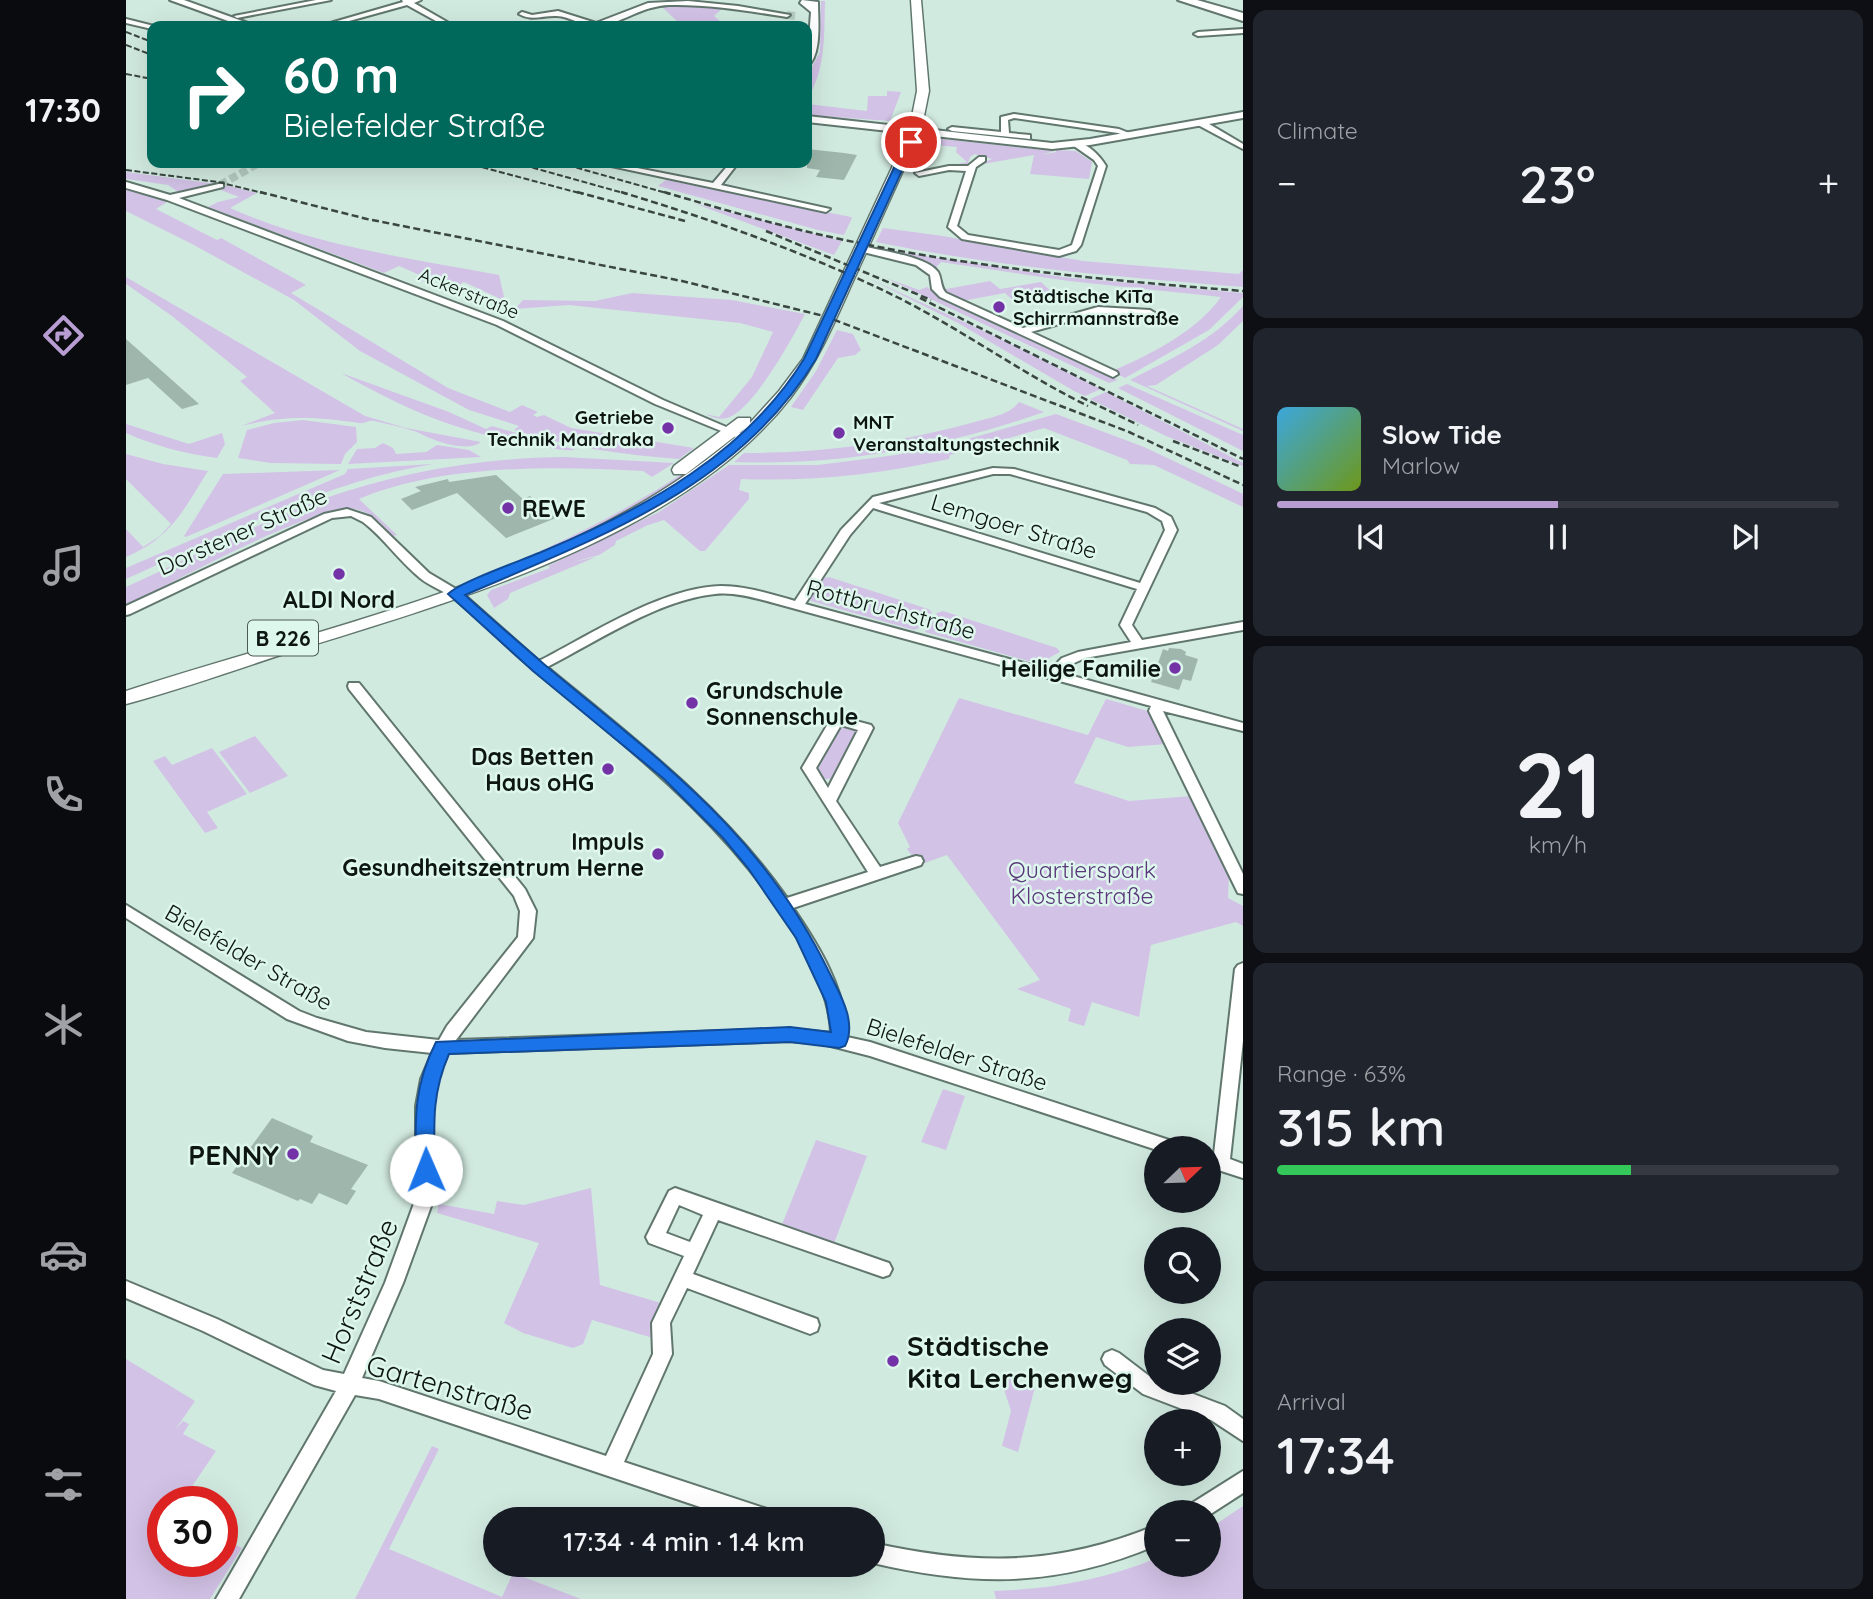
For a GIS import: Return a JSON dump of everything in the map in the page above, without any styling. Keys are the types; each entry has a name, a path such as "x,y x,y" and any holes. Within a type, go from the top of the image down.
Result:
{"highway":[{"path":"1184,0 1243,16"},
{"path":"1198,0 1243,16"},
{"path":"1213,0 1243,9"},
{"path":"1220,0 1243,9"}],"main road":[{"path":"175,0 236,21"},
{"name":"B 226","path":"738,434 773,391 804,342 864,217 903,119 911,94 912,67 904,0"},
{"name":"B 226","path":"126,698 346,631 447,589 597,519 703,462 792,388 810,359 915,131 923,92 916,0"},
{"path":"812,119 903,119 915,131 1037,145 1077,144 1243,115"},
{"name":"B 226","path":"126,686 447,589"}],"street":[{"path":"237,16 328,0"},
{"path":"341,21 418,0"},
{"path":"407,1 440,21"},
{"path":"609,21 649,5 667,2 693,2 786,15"},
{"path":"548,13 558,13 581,21"},
{"path":"804,18 814,15 812,52"},
{"path":"126,21 147,26"},
{"path":"1198,34 1243,31"},
{"path":"1005,135 1004,119 1019,116 1130,135"},
{"path":"1201,123 1243,148"},
{"path":"951,128 1027,137"},
{"path":"982,159 970,169 952,227 956,233 1023,248 1050,252 1067,251 1076,245 1102,166 1097,158 1077,144"},
{"path":"625,168 826,209"},
{"path":"715,187 730,168"},
{"path":"919,173 949,168 970,169"},
{"name":"Ackerstraße","path":"126,185 170,198 500,323 659,402 738,434"},
{"path":"170,198 220,185"},
{"path":"862,249 924,265 934,274 937,289 943,295 1113,374"},
{"path":"1024,331 1098,310 1150,313"},
{"path":"798,605 870,504 888,495 1002,470 1151,510 1167,519 1171,530 1125,625 1138,644"},
{"name":"Lemgoer Straße","path":"870,504 1145,588"},
{"name":"Dorstener Straße","path":"126,611 254,549 338,513 362,516 420,572 447,589 669,775 754,864 803,935 835,1002 841,1027 839,1041"},
{"name":"Rottbruchstraße","path":"538,667 664,603 698,592 724,589 798,605 1243,727"},
{"path":"1053,675 1067,661 1082,655 1243,626"},
{"name":"Horststraße","path":"227,1599 349,1386 422,1210 426,1170 424,1106 429,1079 442,1047 518,950 527,928 528,911 520,893 354,686"},
{"path":"1158,704 1156,711 1243,890"},
{"path":"829,801 866,728 836,720 809,768 829,801 876,873"},
{"path":"783,905 916,860"},
{"name":"Bielefelder Straße","path":"126,911 317,1027 374,1041 442,1047 790,1035 839,1041 1144,1139"},
{"path":"1219,1136 1243,969"},
{"path":"1222,1164 1243,1171"},
{"path":"695,1252 654,1237 675,1196 883,1269"},
{"path":"612,1466 663,1354 662,1323 714,1211"},
{"path":"682,1278 810,1325"},
{"name":"Gartenstraße","path":"126,1290 209,1325 321,1379 379,1390 732,1507"},
{"path":"1111,1359 1150,1387 1218,1413 1243,1431"},
{"path":"1214,1500 1243,1481"},
{"path":"885,1556 954,1569 1035,1568 1069,1564 1114,1552 1144,1540"}],"green space":[{"path":"821,1 825,1 823,52 812,90 812,67 820,52"},
{"path":"686,3 723,8 714,16 720,21 677,21 660,5"},
{"path":"887,91 901,92 890,121 812,115 812,105 867,111 868,96 887,96"},
{"path":"942,139 1054,151 1042,155 1056,152 1056,150 1076,151 1092,162 1089,179 1030,174 1034,155 978,165 992,159 975,154 970,157 967,166 949,166 967,162 956,152 957,147 922,144 923,140"},
{"path":"126,172 217,184 180,193 168,185 126,179"},
{"path":"666,180 852,218 844,235 818,230 658,186"},
{"path":"225,185 257,193 230,208 295,232 362,249 499,275 505,301 464,282 459,285 438,278 428,283 417,279 422,276 399,266 384,273 208,207 239,197 216,188"},
{"path":"126,189 167,202 156,209 217,240 221,238 306,285 291,293 448,388 510,412 522,405 538,412 533,415 537,417 544,415 571,428 694,448 679,459 596,449 514,430 519,426 469,410 360,351 294,300 126,211"},
{"path":"693,203 842,241 834,255"},
{"path":"883,228 1083,261 1239,274 1243,270 1243,287 1059,270 921,251 876,242"},
{"path":"880,249 1063,277 1243,293 1243,297 1209,330 1125,378 1112,371 1172,341 1199,321 1221,297 1069,281 941,262 934,269 920,261"},
{"path":"126,277 365,416 406,428 481,442 468,446 451,445 411,430 372,421 361,423 313,418 286,419 241,426 275,413 240,381 247,377 172,316 126,284"},
{"path":"866,277 1101,389 1085,396 1074,391 958,323"},
{"path":"886,278 919,290 927,287 938,295 1118,380 1109,383"},
{"path":"990,281 1000,289 1041,282 1056,296 1016,303 1005,293 962,301 941,290"},
{"path":"632,293 732,300 805,314 760,388 737,412 721,419 705,414 719,417 752,377 773,332 740,323 569,305 515,309 523,300 595,301"},
{"path":"1243,306 1243,321 1218,345 1156,385 1147,386 1243,431 1130,380 1176,357 1204,339"},
{"path":"837,330 853,334 861,350 855,355 838,358 803,410 791,407 816,371"},
{"path":"341,373 449,412 486,429 492,426 576,450 523,443 450,424 407,407"},
{"path":"1127,384 1243,435 1243,451 1118,388"},
{"path":"1106,392 1243,463 1243,466 1166,436 1090,399"},
{"path":"1019,402 1044,412 969,435 891,452 813,461 734,462 744,453 832,449 918,436 999,415"},
{"path":"1056,414 1144,447 1233,489 1243,494 1243,507 1154,465 1130,464 1127,460 1044,428 950,455 949,459 897,469 820,478 741,479 739,490 749,493 749,499 705,551 700,551 664,520 616,541 615,545 599,555 573,562 596,557 510,593 508,599 494,608 487,595 491,590 550,568 548,566 659,512 729,465 818,465 896,455 961,441"},
{"path":"303,420 356,427 357,442 345,454 341,464 271,463 238,458 247,430 274,423"},
{"path":"126,424 189,444 222,433 225,444 217,458 194,454 159,446 126,433"},
{"path":"383,443 393,448 396,454 426,452 437,445 469,450 481,457 348,464 357,449 375,448"},
{"path":"126,454 163,464 208,471 183,511 165,532 155,541 126,557 126,529 143,547 160,536 171,524 126,479"},
{"path":"564,457 674,463 652,477 643,471 536,468 462,473 391,488 359,499 397,535 393,536 366,512 354,509 335,511 276,532 126,606 126,587 246,531 349,490 440,468 502,460"},
{"path":"433,464 393,472 315,496 126,579 126,568 345,474 348,469"},
{"path":"697,466 647,499 595,528 486,577 484,575 592,526 644,498"},
{"path":"340,470 186,537 184,536 223,474"},
{"path":"829,577 932,612 921,627 914,630 811,601 810,598 824,578"},
{"path":"943,611 1057,648 1060,652 1043,661 1028,661 925,632 937,613"},
{"name":"Quartierspark Klosterstraße","path":"959,698 1088,735 1106,699 1151,712 1167,744 1128,747 1096,737 1074,783 1129,801 1192,796 1229,874 1228,898 1243,906 1243,926 1236,922 1151,945 1139,1017 1092,1002 1084,1026 1068,1021 1071,1009 1017,989 1040,980 947,855 919,865 907,849 910,847 898,823"},
{"path":"842,725 858,731 835,779 821,779 814,766 837,728"},
{"path":"255,736 288,776 250,793 219,752"},
{"path":"212,748 247,794 207,812 218,828 205,833 153,761 165,756 172,765"},
{"path":"943,1089 965,1096 946,1150 921,1142"},
{"path":"816,1140 867,1156 833,1246 781,1227"},
{"path":"591,1188 600,1285 661,1303 653,1323 653,1338 592,1320 583,1344 573,1348 523,1333 504,1323 539,1243 437,1213 439,1204 494,1214 497,1201 524,1205"},
{"path":"126,1359 195,1401 175,1430 183,1421 189,1424 183,1434 216,1451 192,1486 147,1486 147,1577 224,1577 210,1599 126,1599"},
{"path":"999,1374 1035,1387 1018,1452 1002,1446 1011,1411"},
{"path":"432,1446 439,1449 389,1549 502,1597 511,1577 523,1577 581,1599 355,1599"},
{"path":"1243,1506 1243,1599 996,1599 994,1591 1077,1582 1144,1563 1144,1577 1221,1577 1221,1521"}],"building":[{"path":"812,150 857,155 844,180 816,177 820,170 807,168 812,168"},
{"path":"126,339 199,404 182,409 148,378 126,385"},
{"name":"REWE","path":"496,475 523,499 530,496 556,518 506,538 457,493 412,510 401,499 421,491 415,487 448,479 449,482"},
{"name":"Heilige Familie","path":"1169,648 1181,649 1186,652 1185,655 1198,659 1191,681 1183,679 1179,690 1151,682 1152,679 1147,677 1150,668 1156,669 1163,649 1168,651"},
{"name":"PENNY","path":"272,1118 313,1136 310,1142 368,1165 351,1189 356,1191 347,1205 319,1193 312,1204 300,1199 298,1201 232,1173"}],"tunnel":[{"path":"787,15 795,16"},
{"path":"220,185 250,168"}],"railway":[{"path":"126,32 147,40"},
{"path":"126,45 147,53"},
{"path":"126,74 147,78"},
{"path":"485,168 583,194"},
{"path":"534,168 627,194"},
{"path":"578,168 670,194"},
{"path":"126,170 218,182 267,194"},
{"path":"260,192 367,219 682,281 824,316 1129,432 1243,485"},
{"path":"577,192 685,221"},
{"path":"621,192 762,239 865,282 923,311 1088,406"},
{"path":"664,192 785,226 906,252 1050,273 1243,291"},
{"path":"766,231 931,300"},
{"path":"920,298 1243,459"},
{"path":"1081,397 1138,425"},
{"path":"1173,441 1239,466"}],"place":[{"name":"Städtische KiTa Schirrmannstraße","path":"999,307"},
{"name":"Getriebe Technik Mandraka","path":"668,428"},
{"name":"MNT Veranstaltungstechnik","path":"839,433"},
{"name":"REWE","path":"508,508"},
{"name":"ALDI Nord","path":"339,574"},
{"name":"Heilige Familie","path":"1175,668"},
{"name":"Grundschule Sonnenschule","path":"692,703"},
{"name":"Das Betten Haus oHG","path":"608,769"},
{"name":"Impuls Gesundheitszentrum Herne","path":"658,854"},
{"name":"PENNY","path":"293,1154"},
{"name":"Städtische Kita Lerchenweg","path":"893,1361"}],"route":[{"path":"426,1170 424,1106 429,1079 442,1047 790,1035 839,1041 841,1027 835,1002 803,935 754,864 729,834 669,775 538,667 455,594 589,537 659,501 720,459 761,424 792,388 810,359 911,142"}]}
